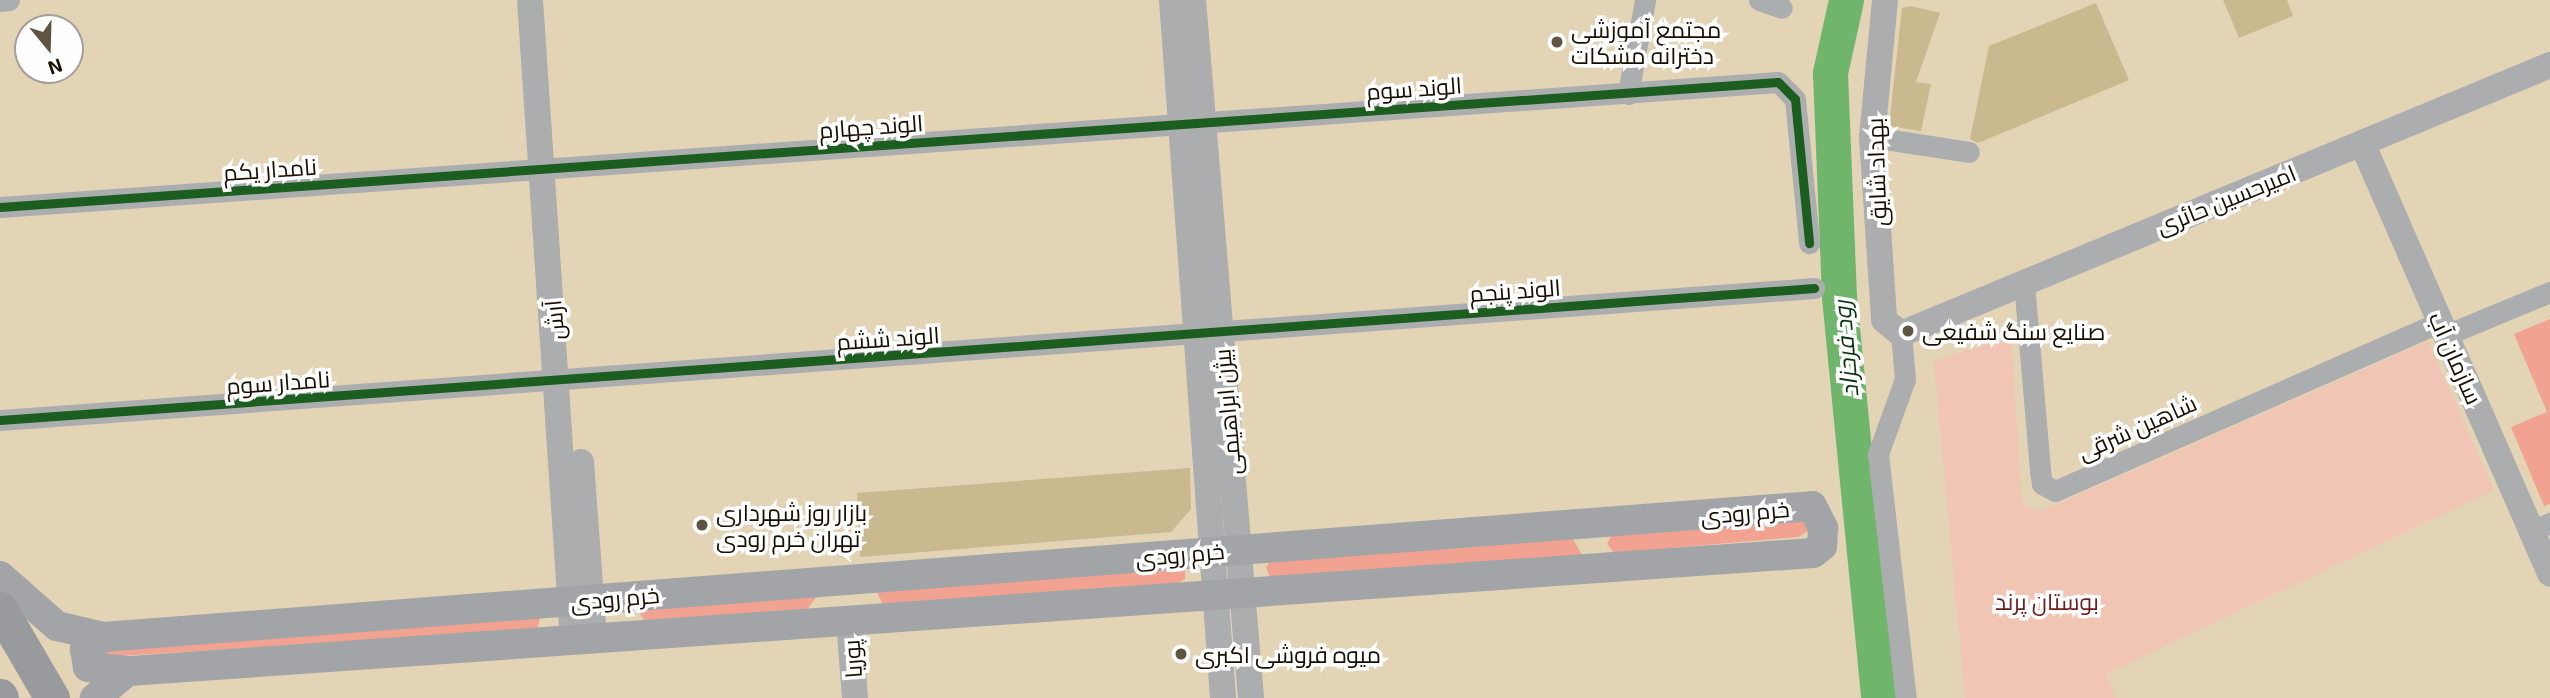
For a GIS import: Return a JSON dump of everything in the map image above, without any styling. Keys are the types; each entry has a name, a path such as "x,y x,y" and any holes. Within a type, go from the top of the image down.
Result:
{"highway":[{"path":"0,610 52,698"}],"main road":[{"name":"خرم رودی","path":"0,576 57,626 103,637 1812,506 1823,528 1822,546 1813,553 128,671 88,667 85,649 103,637"},
{"path":"1595,524 1598,567"},
{"path":"846,581 849,621"},
{"path":"95,698 128,671"}],"street":[{"path":"0,1 9,0"},
{"name":"آرش","path":"530,0 551,169 568,382 583,639"},
{"name":"آرش","path":"546,0 551,169"},
{"name":"بیژن ابراهیمی","path":"1172,0 1193,122"},
{"name":"بیژن ابراهیمی","path":"1193,0 1193,122 1229,594 1223,698"},
{"path":"1628,94 1645,0"},
{"path":"1759,0 1782,8"},
{"name":"بهداد شایق","path":"1885,0 1872,137 1884,320 1901,334"},
{"name":"امیرحسین حائری","path":"1901,334 2550,65"},
{"name":"الوند سوم","path":"1193,122 1778,82 1790,90 1809,243"},
{"name":"الوند چهارم","path":"551,169 1193,122"},
{"path":"1872,137 1969,152"},
{"name":"سازمان آب","path":"2362,143 2443,329 2541,527 2550,574"},
{"name":"نامدار یکم","path":"0,207 551,169"},
{"name":"شاهین شرقی","path":"2024,283 2042,485 2055,491 2443,329 2550,292"},
{"name":"الوند پنجم","path":"1209,332 1814,288"},
{"name":"الوند ششم","path":"568,382 1209,332"},
{"path":"1901,334 1905,379 1878,454 1906,698"},
{"name":"نامدار سوم","path":"0,421 568,382"},
{"name":"بیژن ابراهیمی","path":"1229,594 1251,698"},
{"name":"پوریا","path":"849,621 855,698"}],"green space":[{"name":"بوستان پرند","path":"2011,336 2022,504 2039,512 2428,341 2494,490 2106,674 2116,698 1965,698 1934,361"}],"shaded area":[{"path":"2550,319 2550,504 2544,506 2511,427 2547,412 2514,334"},
{"path":"1805,521 1810,530 1798,537 1614,553 1607,544 1612,534"},
{"path":"1573,539 1583,557 1273,584 1266,568 1270,560"},
{"path":"1185,566 1185,579 1174,585 883,605 877,593 880,587"},
{"path":"817,596 807,610 644,620 637,609"},
{"path":"541,614 537,630 102,657 106,645"}],"building":[{"path":"2223,0 2287,0 2293,16 2239,38"},
{"path":"2096,3 2129,80 1978,143 1970,139 1989,46"},
{"path":"1911,6 1940,13 1916,82 1931,84 1921,131 1889,126 1902,8"},
{"path":"1190,468 1191,509 1171,532 860,557 857,493"}],"waterway":[{"name":"رود فرحزاد","path":"1846,0 1830,73 1839,297 1878,698"}],"cycle path":[{"path":"0,207 1778,82 1795,99 1809,243"},
{"path":"0,420 1814,288"}],"place":[{"name":"مجتمع آموزشی دخترانه مشکات","path":"1557,42"},
{"name":"صنایع سنگ شفیعی","path":"1908,331"},
{"name":"بازار روز شهرداری تهران خرم رودی","path":"702,525"},
{"name":"میوه فروشی اکبری","path":"1181,654"}]}
